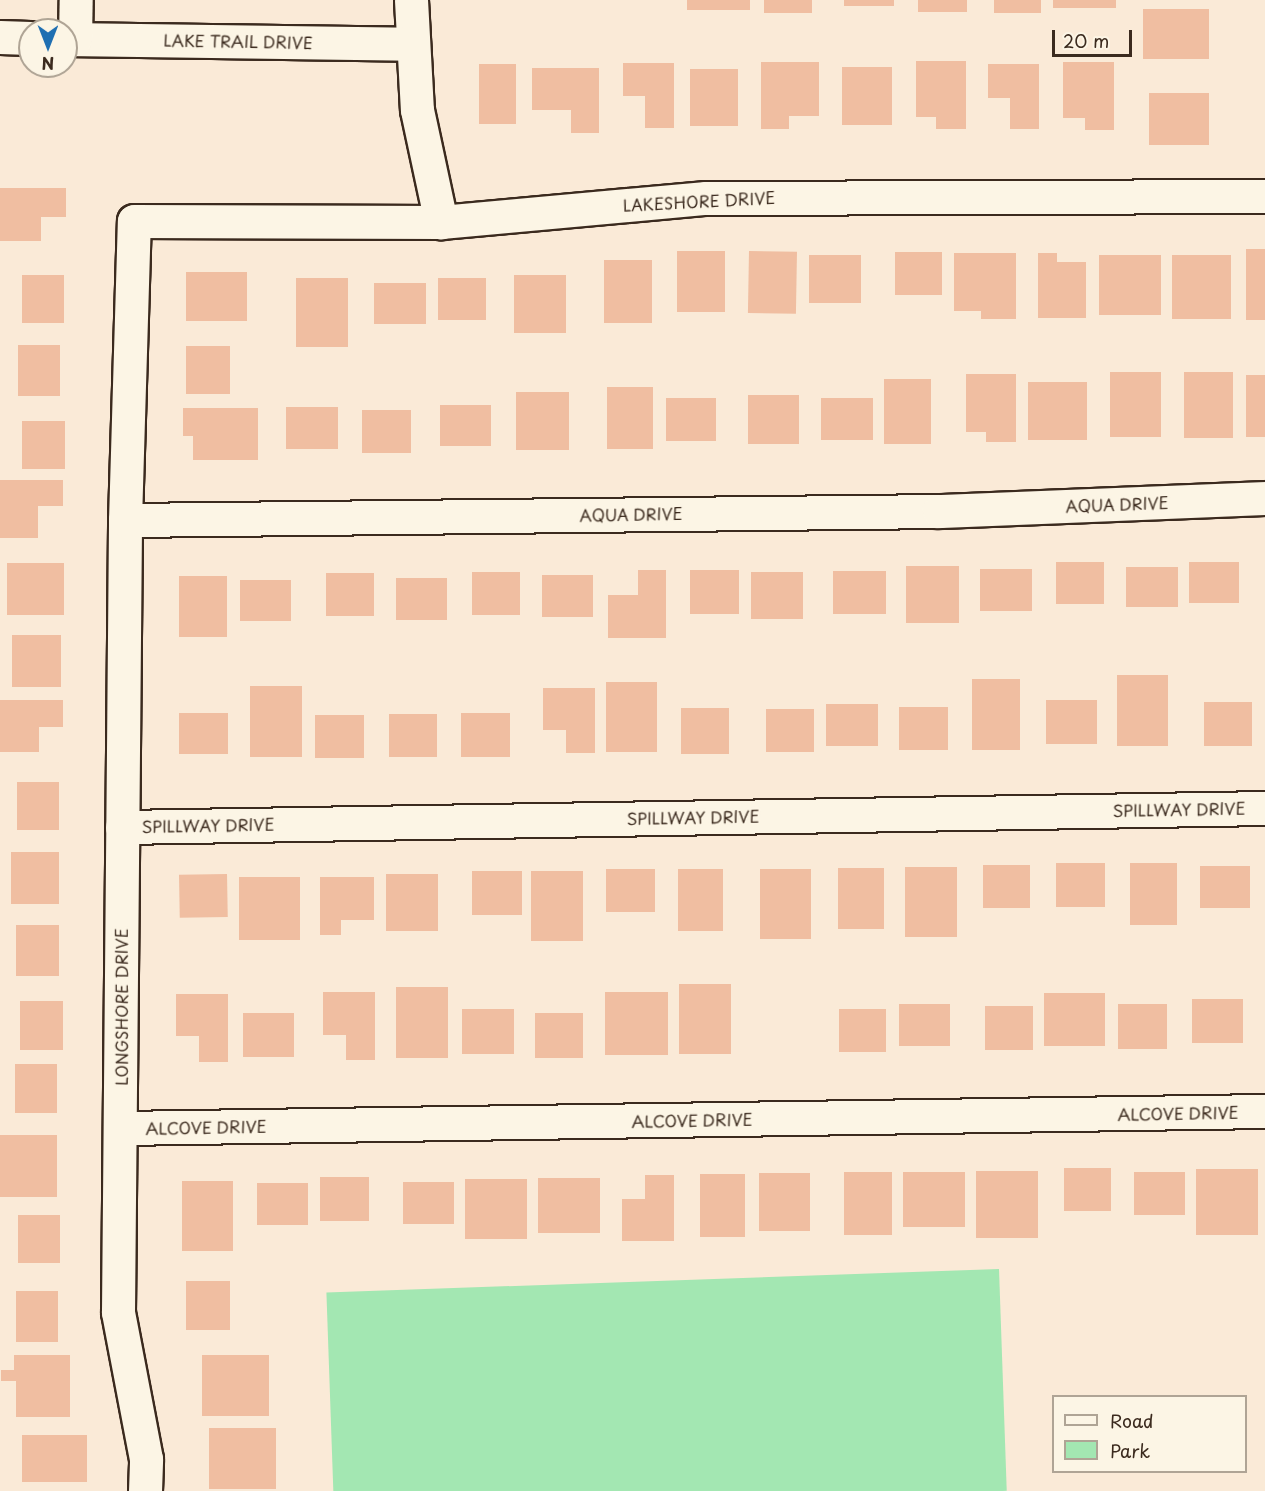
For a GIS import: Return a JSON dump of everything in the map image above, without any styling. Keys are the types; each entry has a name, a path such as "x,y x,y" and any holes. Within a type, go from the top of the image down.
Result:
{"street":[{"path":"74,18 76,0"},
{"path":"411,0 410,44 417,110 441,222"},
{"path":"0,37 18,38"},
{"name":"LAKE TRAIL DRIVE","path":"78,39 410,44"},
{"name":"LAKESHORE DRIVE","path":"125,520 134,221 441,222 706,198 1265,196"},
{"name":"AQUA DRIVE","path":"125,520 939,511 1265,498"},
{"name":"LONGSHORE DRIVE","path":"125,520 118,1312 146,1459 145,1491"},
{"name":"SPILLWAY DRIVE","path":"122,826 1265,808"},
{"name":"ALCOVE DRIVE","path":"120,1128 1265,1111"}],"green space":[{"path":"999,1269 1007,1491 333,1491 326,1292"}],"building":[{"path":"687,0 750,0 750,10 687,10"},
{"path":"764,0 812,0 812,13 764,13"},
{"path":"844,0 894,0 894,6 844,6"},
{"path":"918,0 967,0 967,12 918,12"},
{"path":"994,0 1041,0 1041,13 994,13"},
{"path":"1053,0 1116,0 1116,8 1053,8"},
{"path":"1143,9 1209,9 1209,59 1143,59"},
{"path":"916,61 966,61 966,129 936,129 936,117 916,117"},
{"path":"761,62 819,62 819,116 789,116 789,129 761,129"},
{"path":"1063,62 1114,62 1114,130 1085,130 1085,118 1063,118"},
{"path":"623,63 674,63 674,128 645,128 645,96 623,96"},
{"path":"479,64 516,64 516,124 479,124"},
{"path":"988,64 1039,64 1039,129 1010,129 1010,98 988,98"},
{"path":"842,67 892,67 892,125 842,125"},
{"path":"532,68 599,68 599,133 571,133 571,110 532,110"},
{"path":"690,69 738,69 738,126 690,126"},
{"path":"1149,93 1209,93 1209,145 1149,145"},
{"path":"0,188 66,188 66,217 41,217 41,241 0,241"},
{"path":"1246,249 1265,249 1265,320 1246,320"},
{"path":"677,251 725,251 725,312 677,312"},
{"path":"749,251 797,252 796,314 748,313"},
{"path":"895,252 942,252 942,295 895,295"},
{"path":"954,253 1016,253 1016,319 981,319 981,311 954,311"},
{"path":"1038,253 1057,253 1057,262 1086,262 1086,318 1038,318"},
{"path":"809,255 861,255 861,303 809,303"},
{"path":"1099,255 1161,255 1161,315 1099,315"},
{"path":"1172,255 1231,255 1231,319 1172,319"},
{"path":"604,260 652,260 652,323 604,323"},
{"path":"186,272 247,272 247,321 186,321"},
{"path":"22,275 64,275 64,323 22,323"},
{"path":"514,275 566,275 566,333 514,333"},
{"path":"296,278 348,278 348,347 296,347"},
{"path":"438,278 486,278 486,320 438,320"},
{"path":"374,283 426,283 426,324 374,324"},
{"path":"18,345 60,345 60,396 18,396"},
{"path":"186,346 230,346 230,394 186,394"},
{"path":"1110,372 1161,372 1161,437 1110,437"},
{"path":"1184,372 1233,372 1233,438 1184,438"},
{"path":"966,374 1016,374 1016,442 986,442 986,432 966,432"},
{"path":"1246,375 1265,375 1265,437 1246,437"},
{"path":"884,379 931,379 931,444 884,444"},
{"path":"1028,382 1087,382 1087,440 1028,440"},
{"path":"607,387 653,387 653,449 607,449"},
{"path":"516,392 569,392 569,450 516,450"},
{"path":"748,395 799,395 799,444 748,444"},
{"path":"666,398 716,398 716,441 666,441"},
{"path":"821,398 873,398 873,440 821,440"},
{"path":"440,405 491,405 491,446 440,446"},
{"path":"286,407 338,407 338,449 286,449"},
{"path":"183,408 258,408 258,460 193,460 193,436 183,436"},
{"path":"362,410 411,410 411,453 362,453"},
{"path":"22,421 65,421 65,469 22,469"},
{"path":"0,480 63,480 63,506 38,506 38,538 0,538"},
{"path":"1056,562 1104,562 1104,604 1056,604"},
{"path":"1189,562 1239,562 1239,603 1189,603"},
{"path":"7,563 64,563 64,615 7,615"},
{"path":"906,566 959,566 959,623 906,623"},
{"path":"1126,567 1178,567 1178,607 1126,607"},
{"path":"980,569 1032,569 1032,611 980,611"},
{"path":"638,570 666,570 666,638 608,638 608,595 638,595"},
{"path":"690,570 739,570 739,614 690,614"},
{"path":"833,571 886,571 886,614 833,614"},
{"path":"472,572 520,572 520,615 472,615"},
{"path":"751,572 803,572 803,619 751,619"},
{"path":"326,573 374,573 374,616 326,616"},
{"path":"542,575 593,575 593,617 542,617"},
{"path":"179,576 227,576 227,637 179,637"},
{"path":"396,578 447,578 447,620 396,620"},
{"path":"240,580 291,580 291,621 240,621"},
{"path":"12,635 61,635 61,687 12,687"},
{"path":"1117,675 1168,675 1168,746 1117,746"},
{"path":"972,679 1020,679 1020,750 972,750"},
{"path":"606,682 657,682 657,752 606,752"},
{"path":"250,686 302,686 302,757 250,757"},
{"path":"543,688 595,688 595,753 566,753 566,730 543,730"},
{"path":"0,700 63,700 63,727 39,727 39,752 0,752"},
{"path":"1046,700 1097,700 1097,744 1046,744"},
{"path":"1204,702 1252,702 1252,746 1204,746"},
{"path":"826,704 878,704 878,746 826,746"},
{"path":"899,707 948,707 948,750 899,750"},
{"path":"681,708 729,708 729,754 681,754"},
{"path":"766,709 814,709 814,752 766,752"},
{"path":"179,713 228,713 228,754 179,754"},
{"path":"461,713 510,713 510,757 461,757"},
{"path":"389,714 437,714 437,757 389,757"},
{"path":"315,715 364,715 364,758 315,758"},
{"path":"17,782 59,782 59,830 17,830"},
{"path":"11,852 59,852 59,904 11,904"},
{"path":"1056,863 1105,863 1105,907 1056,907"},
{"path":"1130,863 1177,863 1177,925 1130,925"},
{"path":"983,865 1030,865 1030,908 983,908"},
{"path":"1200,866 1250,866 1250,908 1200,908"},
{"path":"905,867 957,867 957,937 905,937"},
{"path":"838,868 884,868 884,929 838,929"},
{"path":"606,869 655,869 655,912 606,912"},
{"path":"678,869 723,869 723,931 678,931"},
{"path":"760,869 811,869 811,939 760,939"},
{"path":"472,871 522,871 522,915 472,915"},
{"path":"531,871 583,871 583,941 531,941"},
{"path":"227,874 228,917 180,918 179,875"},
{"path":"386,874 438,874 438,931 386,931"},
{"path":"239,877 300,877 300,940 239,940"},
{"path":"320,877 374,877 374,920 341,920 341,935 320,935"},
{"path":"16,925 59,925 59,976 16,976"},
{"path":"679,984 731,984 731,1054 679,1054"},
{"path":"396,987 448,987 448,1058 396,1058"},
{"path":"323,992 375,992 375,1060 346,1060 346,1035 323,1035"},
{"path":"605,992 668,992 668,1055 605,1055"},
{"path":"1044,993 1105,993 1105,1046 1044,1046"},
{"path":"176,994 228,994 228,1062 199,1062 199,1036 176,1036"},
{"path":"1192,999 1243,999 1243,1043 1192,1043"},
{"path":"20,1001 63,1001 63,1050 20,1050"},
{"path":"899,1004 950,1004 950,1046 899,1046"},
{"path":"1118,1004 1167,1004 1167,1049 1118,1049"},
{"path":"985,1006 1033,1006 1033,1050 985,1050"},
{"path":"462,1009 514,1009 514,1054 462,1054"},
{"path":"839,1009 886,1009 886,1052 839,1052"},
{"path":"243,1013 294,1013 294,1057 243,1057"},
{"path":"535,1013 583,1013 583,1058 535,1058"},
{"path":"15,1064 57,1064 57,1113 15,1113"},
{"path":"0,1135 57,1135 57,1197 0,1197"},
{"path":"1064,1168 1111,1168 1111,1211 1064,1211"},
{"path":"1196,1169 1258,1169 1258,1235 1196,1235"},
{"path":"976,1171 1038,1171 1038,1238 976,1238"},
{"path":"844,1172 892,1172 892,1235 844,1235"},
{"path":"903,1172 965,1172 965,1227 903,1227"},
{"path":"1134,1172 1185,1172 1185,1215 1134,1215"},
{"path":"759,1173 810,1173 810,1231 759,1231"},
{"path":"700,1174 745,1174 745,1237 700,1237"},
{"path":"645,1175 674,1175 674,1241 622,1241 622,1199 645,1199"},
{"path":"320,1177 369,1177 369,1221 320,1221"},
{"path":"538,1178 600,1178 600,1233 538,1233"},
{"path":"465,1179 527,1179 527,1239 465,1239"},
{"path":"182,1181 233,1181 233,1251 182,1251"},
{"path":"403,1182 454,1182 454,1224 403,1224"},
{"path":"257,1183 308,1183 308,1225 257,1225"},
{"path":"18,1215 60,1215 60,1263 18,1263"},
{"path":"186,1281 230,1281 230,1330 186,1330"},
{"path":"16,1291 58,1291 58,1342 16,1342"},
{"path":"14,1355 70,1355 70,1417 16,1417 16,1381 1,1381 1,1370 14,1370"},
{"path":"202,1355 269,1355 269,1416 202,1416"},
{"path":"209,1428 276,1428 276,1489 209,1489"},
{"path":"22,1435 87,1435 87,1482 22,1482"}]}
